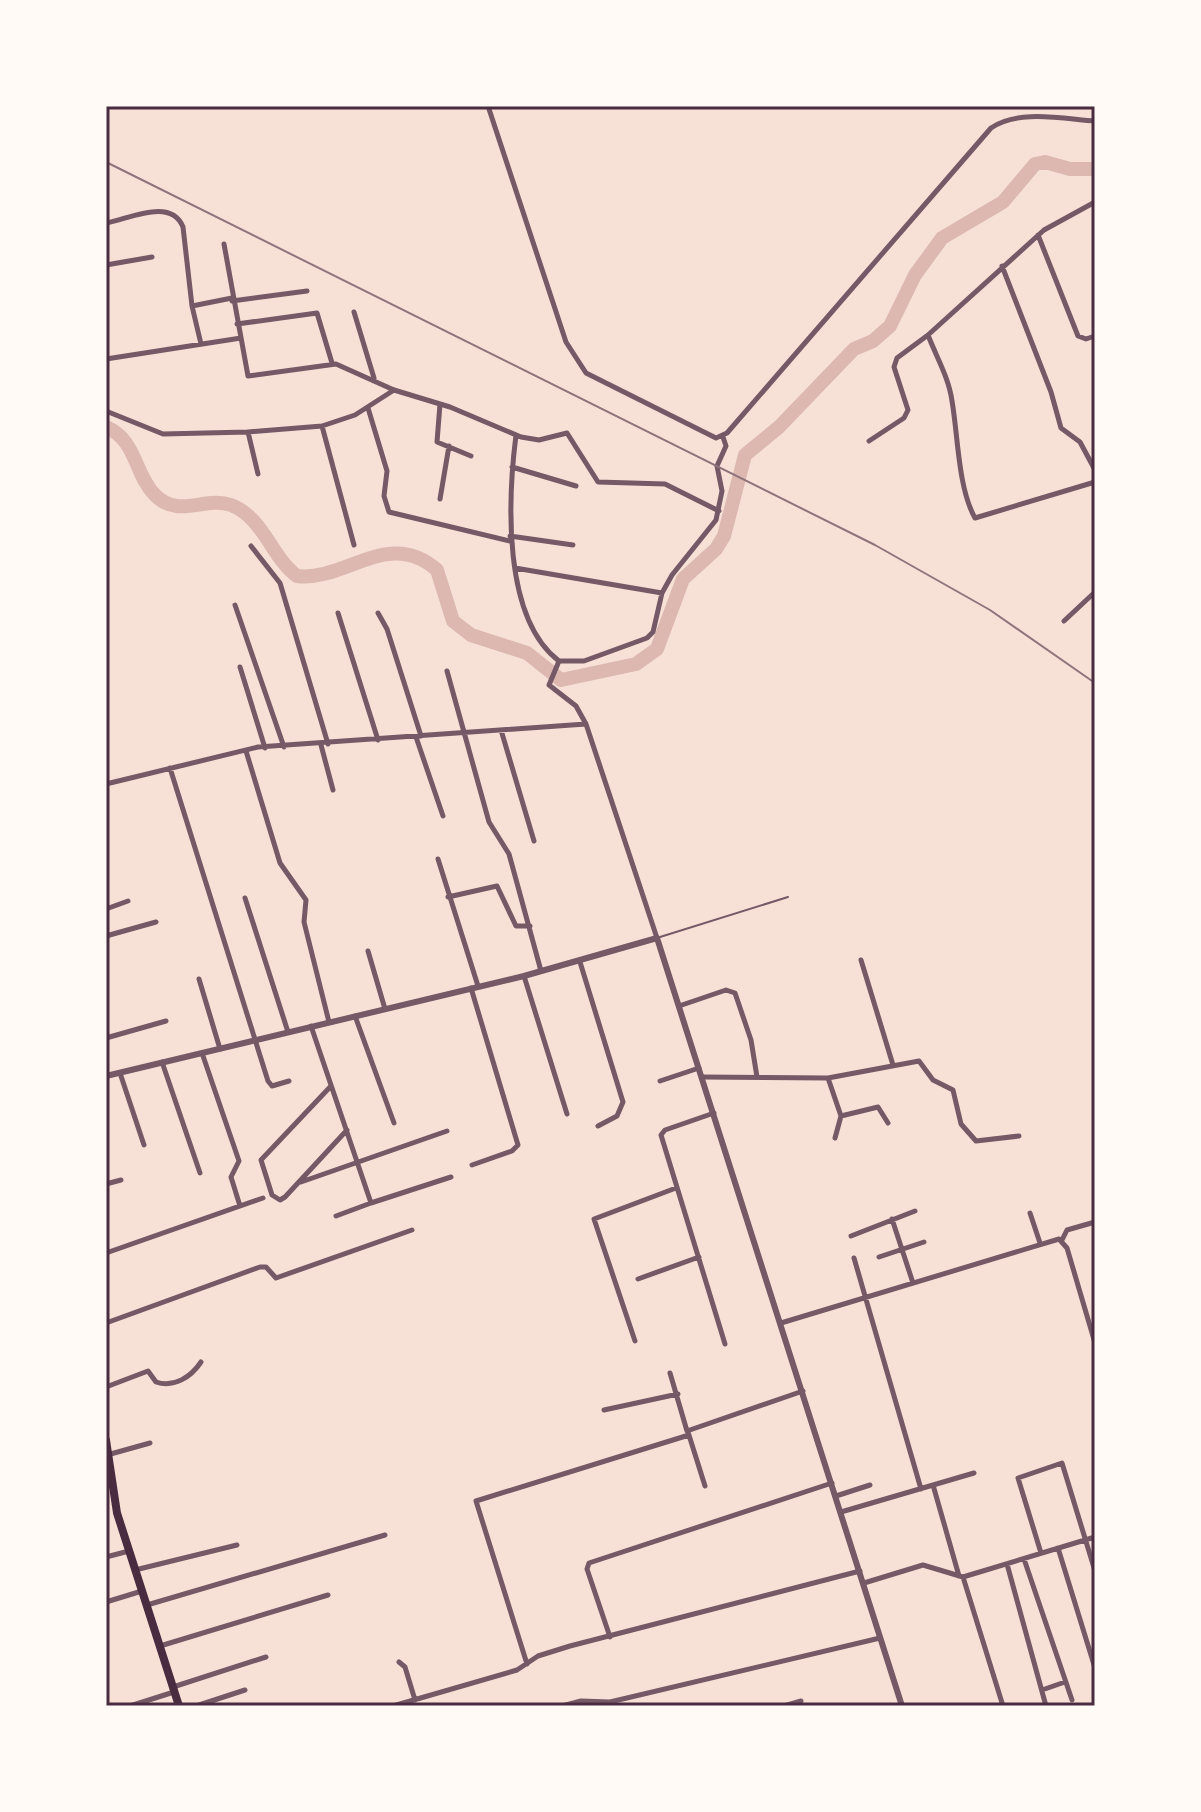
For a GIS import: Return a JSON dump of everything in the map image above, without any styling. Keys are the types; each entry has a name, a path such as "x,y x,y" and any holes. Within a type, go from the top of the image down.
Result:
{"highway":[{"path":"106,1440 117,1513 179,1706"}],"street":[{"path":"488,106 566,342 579,366 600,382 703,433 723,437"},
{"path":"723,437 991,128 1004,121 1022,118 1095,121"},
{"path":"869,441 907,414 908,405 894,362 1038,235 1095,202"},
{"path":"106,223 161,210 180,220 192,306 201,344"},
{"path":"1038,235 1078,336 1086,339 1095,336"},
{"path":"224,244 248,376 332,363 374,378 394,390 440,404 516,435 539,440 567,433 598,482 665,484 719,511"},
{"path":"106,265 152,257"},
{"path":"1002,266 1051,392 1061,428 1080,442 1095,470"},
{"path":"192,306 307,291"},
{"path":"354,312 374,378"},
{"path":"237,324 317,313 332,363"},
{"path":"928,335 952,398 953,428 963,470 964,490 975,518 1095,482"},
{"path":"106,359 241,338"},
{"path":"106,411 163,434 248,432 322,426 368,408 394,390"},
{"path":"440,404 436,441 471,456"},
{"path":"368,408 387,471 384,496 389,512 510,538 573,545"},
{"path":"322,426 354,545"},
{"path":"248,432 258,474"},
{"path":"516,435 510,538 515,568 539,640 559,661 584,661 647,638 655,625 662,593 681,562 709,532 719,511 722,480 717,473 726,446 723,437"},
{"path":"440,499 449,446"},
{"path":"512,467 576,486"},
{"path":"251,546 282,588 325,744 333,790"},
{"path":"515,568 662,593"},
{"path":"1064,621 1095,592"},
{"path":"235,605 284,747"},
{"path":"338,613 378,740"},
{"path":"378,613 387,629 443,816"},
{"path":"559,661 549,682 576,706 586,724 714,1113 902,1706"},
{"path":"240,667 265,748"},
{"path":"447,671 491,828 500,836 509,854 541,971"},
{"path":"106,784 265,748 586,724"},
{"path":"501,730 534,841"},
{"path":"246,751 283,870 306,900 304,922 329,1022"},
{"path":"170,768 270,1085 289,1081"},
{"path":"438,859 518,1145 515,1149 472,1165"},
{"path":"448,897 497,886 516,926 530,926"},
{"path":"245,898 288,1032"},
{"path":"106,909 128,901"},
{"path":"106,936 156,922"},
{"path":"106,1076 580,962 657,938"},
{"path":"368,951 385,1009"},
{"path":"861,960 893,1065"},
{"path":"580,962 623,1102 617,1116 598,1126"},
{"path":"524,976 567,1114"},
{"path":"199,979 220,1049"},
{"path":"679,1006 732,991 745,1016 757,1077"},
{"path":"355,1016 394,1123"},
{"path":"106,1038 166,1021"},
{"path":"311,1026 371,1203"},
{"path":"202,1053 239,1161 231,1177 240,1206"},
{"path":"702,1077 828,1078 919,1061 933,1080 953,1090 961,1124 976,1141 1019,1136"},
{"path":"162,1062 200,1173"},
{"path":"660,1081 699,1068"},
{"path":"120,1073 144,1145"},
{"path":"828,1078 841,1116 835,1138"},
{"path":"331,1086 261,1160 267,1187 277,1198 283,1198 347,1130"},
{"path":"841,1116 878,1107 888,1123"},
{"path":"714,1113 662,1132 676,1188 725,1344"},
{"path":"300,1183 447,1131"},
{"path":"336,1216 451,1177"},
{"path":"106,1184 121,1180"},
{"path":"635,1341 594,1221 596,1217 676,1188"},
{"path":"106,1253 234,1211 263,1198"},
{"path":"851,1236 915,1211"},
{"path":"1030,1213 1040,1243"},
{"path":"891,1219 913,1283"},
{"path":"1095,1222 1063,1232 1062,1240 1095,1343"},
{"path":"106,1323 260,1267 266,1267 276,1278 412,1230"},
{"path":"781,1323 1040,1243 1062,1240"},
{"path":"879,1257 924,1242"},
{"path":"638,1279 699,1257"},
{"path":"854,1258 921,1489"},
{"path":"106,1387 148,1371 156,1382 167,1384 191,1375 201,1362"},
{"path":"670,1373 705,1486"},
{"path":"527,1664 476,1501 688,1433 803,1391"},
{"path":"604,1410 678,1394"},
{"path":"107,1455 150,1443"},
{"path":"1041,1553 1018,1478 1062,1463 1095,1571"},
{"path":"841,1512 974,1473"},
{"path":"610,1637 587,1568 589,1563 832,1483"},
{"path":"836,1496 870,1485"},
{"path":"933,1485 1003,1706"},
{"path":"147,1605 385,1535"},
{"path":"864,1583 923,1565 961,1576 1095,1537"},
{"path":"135,1570 237,1545"},
{"path":"1058,1548 1095,1668"},
{"path":"106,1557 129,1551"},
{"path":"1024,1559 1072,1700"},
{"path":"1007,1564 1046,1706"},
{"path":"393,1706 517,1670 545,1654 860,1571"},
{"path":"106,1602 143,1591"},
{"path":"160,1646 328,1595"},
{"path":"562,1706 581,1701 610,1702 881,1638"},
{"path":"130,1706 266,1657"},
{"path":"399,1662 407,1671 415,1700"},
{"path":"1042,1690 1065,1682"},
{"path":"196,1706 245,1690"},
{"path":"784,1706 801,1701"}],"lane":[{"path":"657,938 788,897"}],"waterway":[{"path":"106,427 124,440 155,495 173,505 221,503 242,511 297,576 332,572 384,555 402,554 419,558 437,570 453,621 471,635 527,653 561,680 636,664 657,649 683,579 716,549 724,536 745,455 779,427 854,349 873,341 890,326 915,275 942,238 1003,202 1035,164 1045,162 1070,169 1095,169"}],"railway":[{"path":"106,162 875,545 990,610 1095,683"}]}
